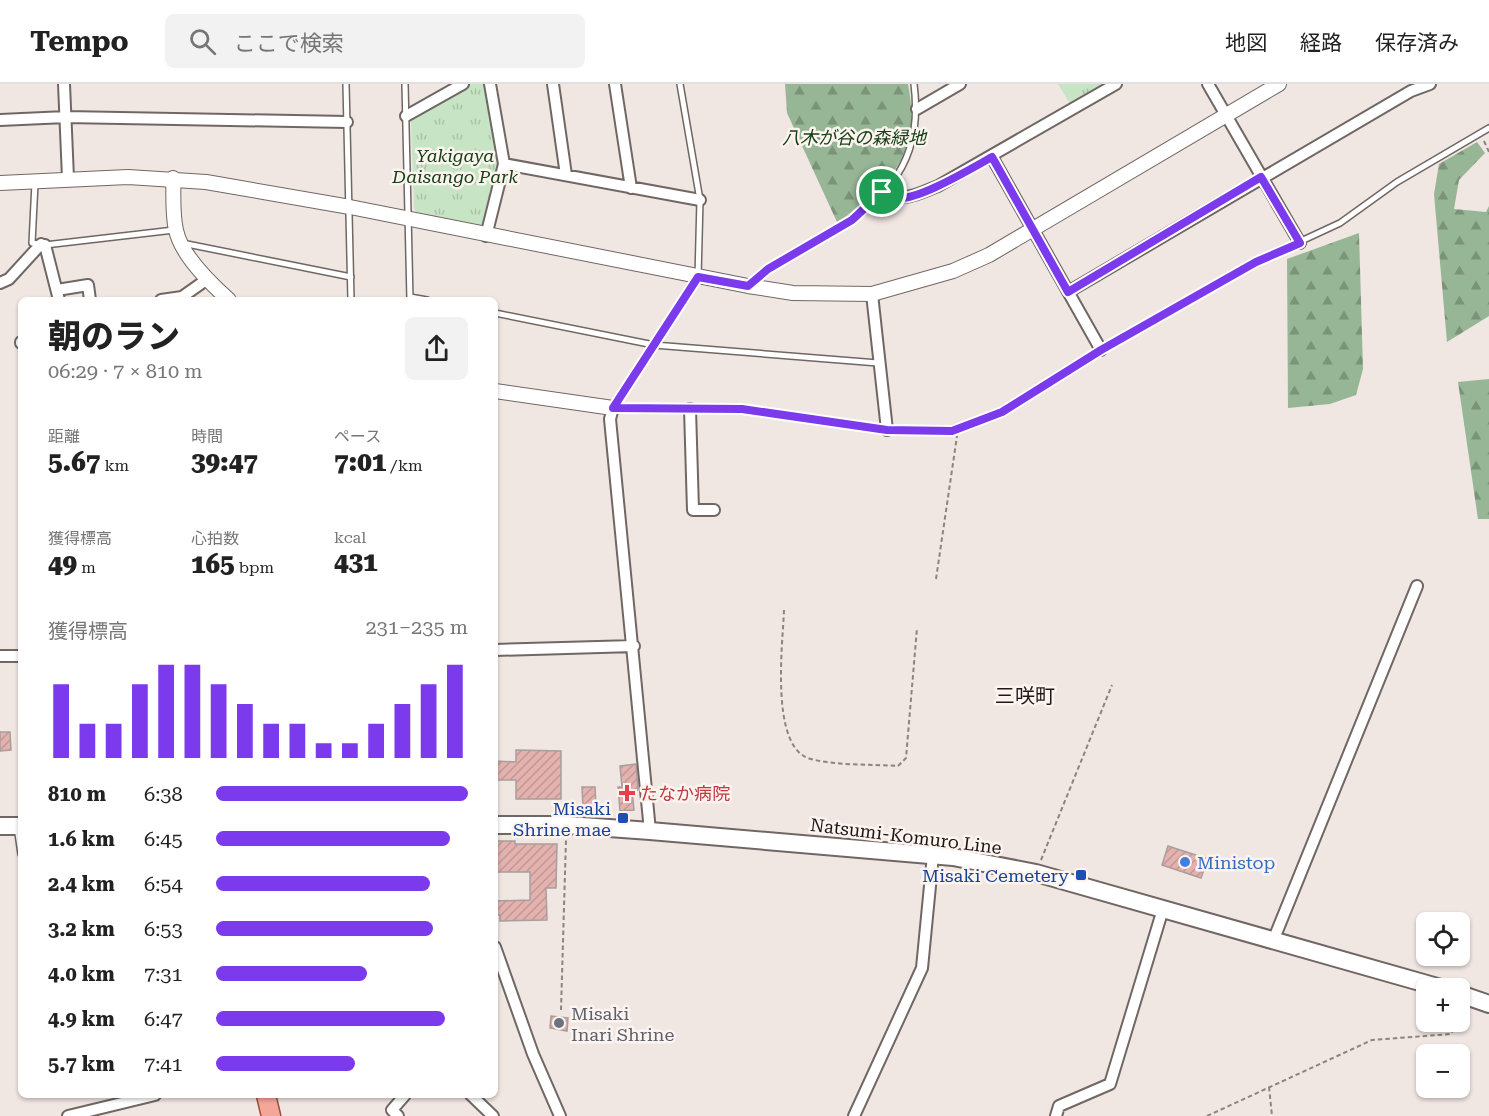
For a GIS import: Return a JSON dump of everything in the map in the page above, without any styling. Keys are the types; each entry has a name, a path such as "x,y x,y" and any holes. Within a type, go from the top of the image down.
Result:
{"main road":[{"name":"Natsumi-Komuro Line","path":"498,825 568,825 933,855 1036,873 1416,981"},
{"path":"1470,997 1489,1004"},
{"path":"267,1098 271,1116"}],"street":[{"path":"64,84 69,178"},
{"path":"406,116 463,84"},
{"path":"486,236 504,164 490,84"},
{"path":"553,84 566,175"},
{"path":"615,84 631,188"},
{"path":"917,109 960,84"},
{"path":"882,192 895,198 906,198 938,186 1116,84"},
{"path":"1208,84 1300,243"},
{"path":"0,183 69,178 172,178 350,207 486,236 748,286 793,293 872,294 953,271 989,255 1279,84"},
{"path":"1068,292 1261,177 1411,91 1430,84"},
{"path":"0,120 66,117 347,122"},
{"path":"992,157 1101,350"},
{"path":"504,164 700,200"},
{"path":"172,178 178,236 206,280 225,297"},
{"path":"0,283 9,279 43,244 58,295 88,285 90,297"},
{"path":"182,297 206,280"},
{"path":"872,294 887,430"},
{"path":"498,391 613,408 610,419 650,831"},
{"path":"690,409 693,510 714,510"},
{"path":"1274,941 1417,586"},
{"path":"498,650 633,646"},
{"path":"0,656 18,656"},
{"path":"854,1116 922,968 933,855"},
{"path":"1056,1116 1059,1106 1110,1084 1163,909"},
{"path":"498,955 533,1054 560,1116"},
{"path":"68,1116 143,1098"},
{"path":"398,1116 392,1110 402,1098"},
{"path":"474,1098 493,1116"}],"lane":[{"path":"346,84 351,297"},
{"path":"405,84 410,297"},
{"path":"613,408 698,277 700,200 680,84"},
{"path":"748,286 768,269 852,220 902,170 910,153 917,109 914,84"},
{"path":"613,408 742,409 887,430 935,432 958,429 1002,412 1101,350 1256,262 1340,223 1397,182 1489,128"},
{"path":"35,181 32,243 178,236 351,277"},
{"path":"498,315 654,345 878,363"},
{"path":"13,826 18,844"}],"path":[{"path":"936,579 958,429"},
{"path":"784,609 780,697 796,751 809,759 898,766 906,758 917,628"},
{"path":"1036,873 1112,685"},
{"path":"561,1010 566,836"},
{"path":"1207,1116 1372,1040 1450,1034 1451,1032"},
{"path":"1269,1087 1272,1116"}],"green space":[{"name":"Yakigaya Daisango Park","path":"471,84 486,84 498,168 485,221 480,226 418,215 414,208 411,121"},
{"name":"八木が谷の森緑地","path":"785,84 908,84 911,125 907,149 902,159 877,190 837,222 787,113"},
{"path":"1058,84 1106,84 1071,105"},
{"path":"1477,142 1485,153 1459,180 1454,209 1486,212 1489,206 1489,316 1447,342 1434,194 1439,164"},
{"path":"1359,233 1363,369 1356,395 1330,404 1288,408 1287,259"},
{"path":"1489,379 1489,519 1478,519 1458,382"}],"building":[{"path":"0,732 10,732 11,750 0,751"},
{"path":"516,750 561,751 561,799 516,799 516,780 498,780 498,761 516,762"},
{"path":"636,764 638,790 632,790 634,810 620,811 618,787 622,787 620,766"},
{"path":"582,787 595,787 596,806 583,807"},
{"path":"498,841 515,841 515,844 557,844 556,888 546,888 547,920 500,921 498,901 530,900 530,872 498,872"},
{"name":"Ministop","path":"1168,846 1208,859 1201,878 1162,865"},
{"name":"Misaki Inari Shrine","path":"551,1016 568,1018 567,1031 550,1028"}],"place":[{"name":"たなか病院","path":"627,793"},
{"name":"Misaki Shrine mae","path":"623,818"},
{"name":"Ministop","path":"1185,862"},
{"name":"Misaki Cemetery","path":"1081,875"},
{"name":"Misaki Inari Shrine","path":"559,1023"}],"district":[{"name":"三咲町","path":"1025,696"}],"route":[{"path":"992,157 1068,292 1261,177 1300,243 1256,262 1101,350 1002,412 952,431 887,430 742,409 613,408 698,277 748,286 768,269 852,220 882,192 895,198 906,198 938,186 992,157"}]}
